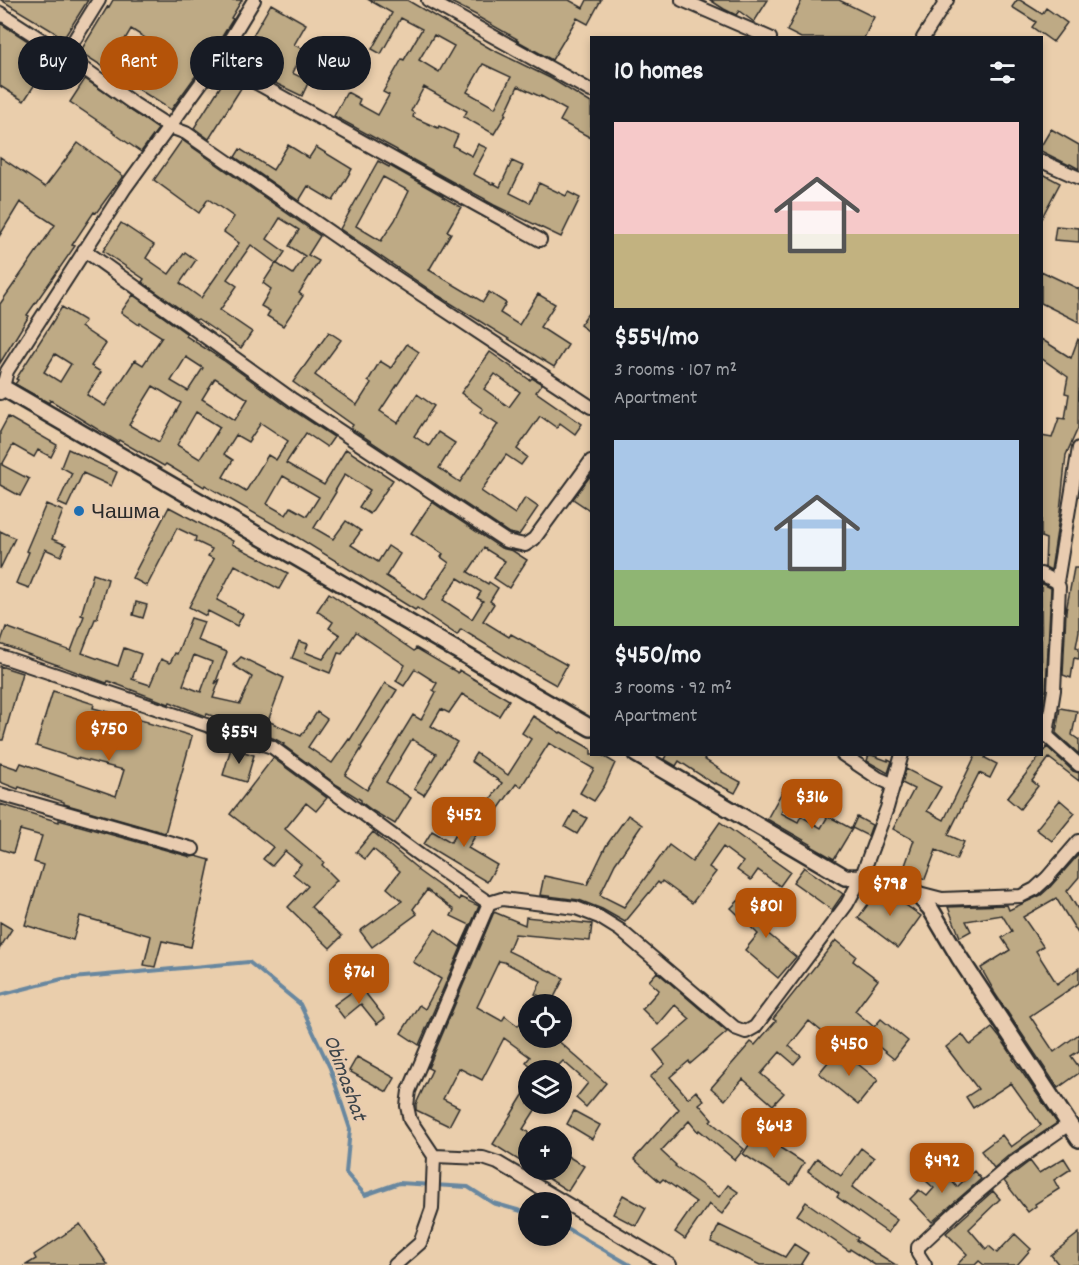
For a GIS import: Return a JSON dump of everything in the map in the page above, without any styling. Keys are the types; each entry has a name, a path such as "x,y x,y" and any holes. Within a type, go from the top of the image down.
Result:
{"street":[{"path":"77,36 99,0"},
{"path":"233,36 254,0"},
{"path":"428,0 590,90"},
{"path":"924,36 947,0"},
{"path":"691,2 766,36"},
{"path":"0,13 36,36"},
{"path":"88,71 170,127 186,133 395,277 590,406"},
{"path":"197,90 125,188 84,250 7,371 1,389 590,728"},
{"path":"270,90 540,240"},
{"path":"1043,162 1079,178"},
{"path":"84,250 293,400 506,541 525,545 534,539 590,462"},
{"path":"1079,448 1057,582 1059,587 1054,690 1044,734 1079,765"},
{"path":"1043,575 1057,582"},
{"path":"0,656 272,747 489,903"},
{"path":"639,756 845,878 885,878 915,892 942,899 1021,896 1035,889 1047,878 1079,841"},
{"path":"845,756 878,778 894,785"},
{"path":"395,1265 420,1243 432,1209 434,1156 410,1120 406,1106 409,1091 489,903 502,899 576,908 599,916 620,930 735,1028 746,1032 755,1027 847,904 861,878 887,808 901,756"},
{"path":"0,794 193,849"},
{"path":"915,892 930,908 959,957 1079,1139"},
{"path":"925,1265 918,1254 918,1247 1013,1163 1069,1124"},
{"path":"434,1156 483,1158 498,1163 670,1265"}],"building":[{"path":"1,0 88,0 65,36 61,36"},
{"path":"113,0 242,0 222,36 190,36 190,84 171,110 140,90 178,90 178,36 142,36 131,29 127,36 100,36 100,65 88,57 88,39"},
{"path":"369,0 407,0 590,102 590,137 560,121 566,110 518,86 494,134 464,117 467,111 424,87 411,111 414,113 413,117 458,135 453,146 472,156 478,144 487,148 473,174 492,184 500,187 512,161 523,166 510,193 530,203 539,183 566,196 568,192 580,198 561,237 494,205 334,116 347,92 360,99 358,104 378,115 389,95 383,92 422,29 401,18 381,54 372,49 392,13","holes":["434,35 454,46 439,72 419,60","483,64 511,77 495,108 467,92"]},
{"path":"447,0 569,0 583,8 587,0 601,0 588,24 577,18 552,60"},
{"path":"710,0 768,0 754,22 739,11 736,15"},
{"path":"802,0 839,0 874,17 865,36 797,36 787,31"},
{"path":"1017,0 1042,14 1046,8 1067,23 1053,42 1032,27 1036,22 1012,7"},
{"path":"271,4 306,24 299,36 296,36 294,45 296,46 296,64 292,73 296,75 296,90 305,90 302,96 284,87 284,36 253,36"},
{"path":"0,23 20,36 18,36 18,90 31,90 24,101 0,86"},
{"path":"88,81 158,129 141,152 70,102 78,90 88,90"},
{"path":"218,90 240,90 209,139 194,128"},
{"path":"1051,129 1079,145 1079,169 1043,152 1043,143"},
{"path":"182,140 320,236 308,255 319,261 299,293 303,296 283,326 267,316 270,311 261,306 271,289 263,283 276,263 251,245 227,279 237,286 220,310 252,332 241,348 198,319 196,320 142,282 144,279 103,251 121,223 154,245 146,258 169,274 185,252 196,260 180,283 201,298 239,243 224,232 234,217 208,199 199,213 154,180","holes":["280,218 299,230 289,246 305,256 293,274 277,264 285,252 267,239"]},
{"path":"78,143 123,176 96,213 94,212 72,245 75,246 27,315 29,316 0,363 0,304 55,225 20,202 0,235 0,157 45,187"},
{"path":"288,145 309,158 316,147 352,169 333,201 308,186 299,201 235,157 240,149 273,170"},
{"path":"378,161 390,166 461,207 447,231 451,233 429,270 483,302 489,292 506,303 500,313 519,325 538,294 555,304 540,327 568,345 554,367 439,296 340,229","holes":["383,177 409,191 395,220 381,241 356,226"]},
{"path":"1043,174 1060,183 1043,215"},
{"path":"1056,226 1079,228 1079,242 1054,240"},
{"path":"1043,272 1079,289 1079,322 1043,304"},
{"path":"133,295 187,334 186,336 334,437 327,447 306,433 286,463 324,485 346,449 393,480 370,514 359,507 370,490 345,474 314,528 333,539 346,521 361,531 351,545 378,562 388,546 400,554 386,576 424,600 449,563 441,557 443,554 411,533 432,502 501,548 513,551 527,560 509,588 494,578 505,561 484,548 468,572 498,588 490,601 494,604 483,621 509,637 511,634 567,665 556,685 461,629 457,635 417,608 415,610 294,535 166,464 164,466 119,440 118,442 50,400 49,403 15,384 62,307 85,321 81,327 106,344 91,366 101,372 87,395 105,406 135,360 143,365 162,337 121,312","holes":["55,354 71,364 60,382 44,372","186,357 203,368 188,391 171,381","215,378 248,399 235,420 202,399","153,386 181,403 159,442 129,425","196,412 220,427 200,459 177,445","261,423 288,441 276,460 268,455 246,491 223,477 233,460 224,454 236,435 248,442","283,476 319,497 307,516 291,507 286,515 267,504","458,578 481,592 477,598 483,601 472,619 443,600"]},
{"path":"590,310 590,332 580,325"},
{"path":"329,332 341,340 315,375 357,405 371,383 368,381 380,361 391,368 407,344 419,352 380,411 398,423 417,394 434,406 414,436 429,446 438,432 455,443 439,468 460,482 498,424 480,412 483,409 461,393 490,352 530,380 532,378 542,384 536,392 582,424 575,434 560,423 557,428 540,416 517,449 527,457 521,465 506,455 481,491 515,514 525,498 538,507 519,535 509,533 351,428 353,425 293,382","holes":["495,374 520,392 509,407 484,389"]},
{"path":"1043,340 1071,358 1079,340 1078,428 1066,455 1051,570 1045,567 1046,539 1043,538 1043,436 1052,438 1059,418 1065,419 1069,394 1065,393 1068,377 1043,359"},
{"path":"8,417 57,445 51,457 38,450 34,457 13,445 2,465 29,479 20,496 0,485 0,432"},
{"path":"68,449 117,472 111,486 83,473 67,507 58,503 72,473 61,467"},
{"path":"590,476 590,510 573,499"},
{"path":"46,504 63,511 52,539 66,545 61,556 45,549 29,588 16,583 29,552 26,551"},
{"path":"169,507 233,541 232,544 288,573 279,589 235,565 217,600 243,614 237,626 208,611 206,616 189,607 214,559 208,556 212,549 195,541 196,537 177,528 147,586 132,578"},
{"path":"0,531 15,538 0,569"},
{"path":"1074,568 1079,568 1079,631 1076,647 1079,648 1079,659 1074,658 1071,678 1063,675 1066,611"},
{"path":"93,574 108,579 97,619 95,619 82,653 118,666 124,648 141,654 132,679 150,685 161,659 170,663 175,653 177,654 191,618 204,622 197,640 227,652 215,684 220,679 213,698 240,704 252,677 233,665 241,657 284,678 268,721 301,736 317,712 327,719 308,747 332,763 350,740 385,683 397,690 345,775 367,790 413,715 421,720 436,692 433,690 437,683 415,669 404,686 396,681 405,665 356,632 342,654 338,653 330,673 292,658 299,641 308,644 305,652 323,659 340,635 329,628 333,622 317,611 329,593 414,651 416,648 458,673 459,670 509,700 499,716 462,694 449,713 441,709 431,726 457,742 424,795 414,789 436,754 412,739 386,782 411,798 395,824 373,811 275,739 108,681 104,682 0,644 6,627 71,651 84,616 81,615","holes":["194,655 212,662 201,692 183,685"]},
{"path":"1043,584 1051,588 1043,708"},
{"path":"136,602 147,605 143,618 133,615"},
{"path":"0,666 22,673 3,740 0,740"},
{"path":"53,691 94,704 93,708 192,736 165,833 64,804 64,802 0,782 0,763 18,769 21,763 116,796 124,770 76,759 36,746"},
{"path":"1060,708 1077,711 1072,735 1079,740 1079,754 1056,733"},
{"path":"533,716 590,748 590,756 603,756 615,763 605,785 594,801 580,793 594,769 549,743 521,787 516,784 492,818 482,811 502,783 471,761 476,753 508,775 531,739 522,733"},
{"path":"1047,747 1073,771 1079,773 1079,781 1049,758 1032,781 1038,786 1020,809 1007,798 1040,756 1043,756"},
{"path":"231,748 254,755 246,782 223,775"},
{"path":"666,756 706,756 704,759 741,782 735,793 714,784 679,761 676,766 664,759"},
{"path":"868,756 874,756 892,761 888,773 867,761"},
{"path":"975,756 986,756 985,758 997,764 990,778 979,773 948,835 964,842 956,860 936,850 925,879 903,871 914,840 893,829 914,789 902,783 906,769 941,787 927,811 944,820"},
{"path":"273,758 327,798 316,811 306,803 285,829 324,862 322,865 337,880 311,907 342,936 330,948 288,907 308,886 293,874 301,864 285,851 272,866 263,859 273,847 230,814"},
{"path":"782,792 790,797 781,813 798,822 801,816 821,828 828,816 852,829 834,859 767,819"},
{"path":"1060,800 1075,813 1052,841 1036,829"},
{"path":"0,804 59,822 59,820 191,857 210,860 191,947 162,941 155,967 144,965 151,936 80,916 73,940 25,925 43,865 34,862 42,836 20,830 13,853 0,849"},
{"path":"574,811 587,818 577,834 565,827"},
{"path":"469,812 484,821 468,848 497,865 487,882 424,844 432,831 451,842"},
{"path":"628,815 642,825 615,864 600,895 624,907 669,845 692,862 720,822 790,872 780,886 758,870 751,880 737,870 743,862 723,847 709,867 716,872 692,903 662,881 660,884 658,882 625,922 602,909 579,900 540,895 544,876 587,885 606,846"},
{"path":"857,817 872,825 868,836 852,828"},
{"path":"373,832 417,870 459,900 460,897 479,906 419,1045 401,1033 419,1005 425,1009 441,979 413,962 435,929 460,947 470,925 451,916 454,910 427,890 413,909 417,914 372,947 360,931 402,901 387,888 400,871 373,849 365,859 356,852"},
{"path":"1079,854 1079,877 1067,891 1079,911 1079,935 1056,898 1023,917 1043,946 1036,951 1057,984 1079,968 1079,983 1030,1016 1054,1052 1079,1034 1079,1051 1071,1056 1079,1067 1079,1073 1058,1088 994,992 981,968 1010,950 1002,938 1012,931 1002,915 966,921 971,931 960,937 948,907 1007,905 1009,910 1041,895"},
{"path":"804,867 843,894 832,910 793,882"},
{"path":"880,888 921,916 898,948 858,918"},
{"path":"739,900 760,920 778,900 787,909 766,932 796,957 778,978 745,950 758,934 731,908"},
{"path":"494,912 525,925 526,917 592,924 590,941 515,934 508,951 564,978 556,994 535,994 541,981 499,961 477,1007 502,1021 505,1016 518,1026 518,1048 566,1048 606,1083 586,1107 576,1098 588,1083 572,1069 572,1060 528,1060 530,1057 504,1038 482,1080 459,1068 443,1099 459,1107 449,1126 416,1110 416,1104 432,1070 428,1068"},
{"path":"0,922 12,929 0,948"},
{"path":"836,940 856,956 853,961 878,980 855,1011 874,1027 881,1019 908,1041 894,1059 858,1030 843,1049 809,1021 789,1046 801,1056 794,1064 780,1052 761,1074 784,1093 773,1105 743,1079 725,1100 711,1088 751,1042 755,1045 776,1021 773,1019"},
{"path":"657,972 727,1032 690,1064 689,1061 670,1077 688,1098 696,1091 704,1100 699,1104 712,1119 710,1121 744,1149 735,1160 699,1130 698,1132 689,1121 661,1151 675,1166 719,1197 728,1185 738,1192 722,1214 709,1204 685,1239 675,1232 696,1202 663,1179 660,1182 634,1159 679,1109 650,1077 665,1064 654,1050 690,1019 675,1005 658,1025 642,1009 659,990 649,981"},
{"path":"360,986 385,1018 377,1024 361,1004 344,1018 334,1005"},
{"path":"992,1028 1057,1123 994,1168 981,1151 1002,1135 1011,1147 1041,1125 1011,1083 973,1108 966,1097 978,1089 946,1047 962,1034 970,1045"},
{"path":"839,1049 878,1080 858,1105 819,1073"},
{"path":"357,1057 395,1078 387,1092 349,1071"},
{"path":"518,1103 518,1114 533,1114 525,1126 518,1126 518,1160 493,1144"},
{"path":"574,1111 600,1125 592,1139 567,1124"},
{"path":"757,1133 804,1163 791,1185 743,1154"},
{"path":"861,1148 874,1158 852,1187 897,1220 888,1233 837,1197 839,1194 808,1171 817,1158 841,1176"},
{"path":"1064,1158 1071,1169 1054,1180 1059,1189 1035,1204 1036,1206 1028,1212 1004,1181 1030,1161 1039,1173"},
{"path":"572,1159 584,1166 568,1191 551,1180 572,1180"},
{"path":"939,1167 957,1187 974,1171 981,1179 932,1222 910,1199 919,1190 927,1196 934,1188 925,1180"},
{"path":"993,1191 1000,1199 969,1229 986,1249 989,1246 997,1253 1015,1234 1031,1249 1017,1265 984,1265 979,1261 975,1265 957,1265 967,1254 946,1233"},
{"path":"623,1195 646,1208 636,1226 613,1214"},
{"path":"806,1202 858,1238 856,1240 896,1265 875,1265 850,1249 849,1251 797,1215"},
{"path":"80,1224 108,1265 26,1265 36,1259 34,1255"},
{"path":"719,1225 785,1257 794,1244 808,1253 802,1265 760,1265 711,1242"},
{"path":"1079,1233 1079,1265 1059,1265 1051,1255"}],"waterway":[{"name":"Obimashat","path":"0,995 62,979 249,962 300,1004 330,1068 350,1129 346,1173 365,1195 399,1183 468,1187 493,1203 518,1210"},
{"name":"Obimashat","path":"572,1231 630,1265"}],"place":[{"name":"Чашма","path":"79,511"}]}
